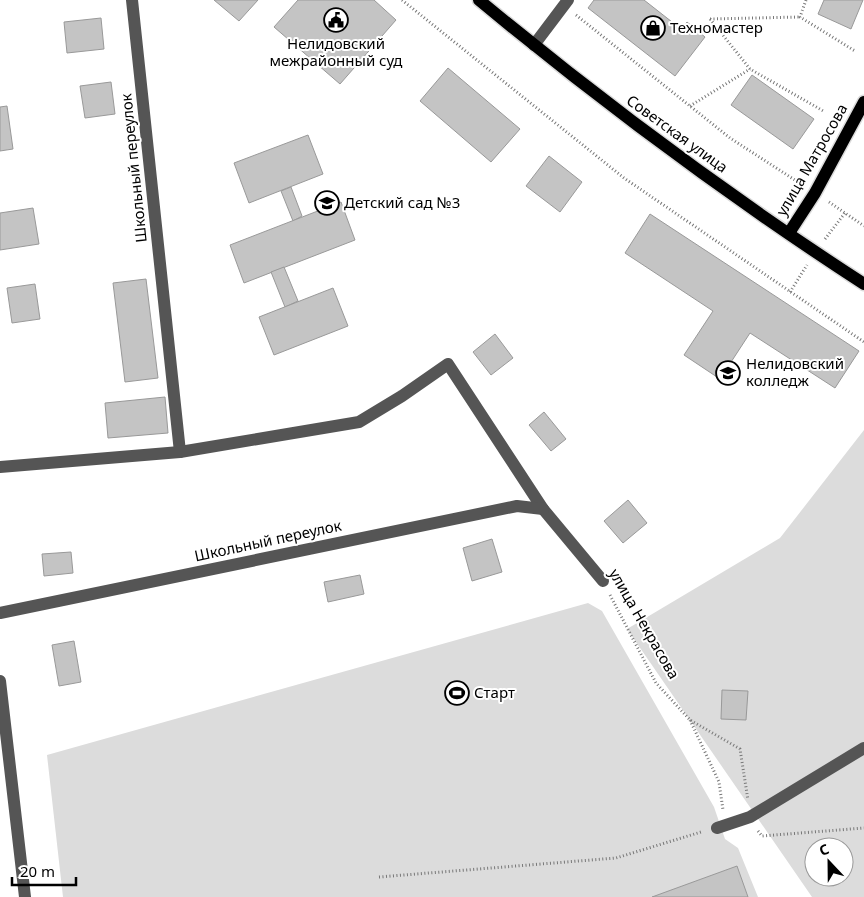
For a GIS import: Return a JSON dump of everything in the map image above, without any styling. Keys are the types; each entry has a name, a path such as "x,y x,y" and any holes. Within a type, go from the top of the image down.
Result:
{"main road":[{"name":"Советская улица","path":"479,0 534,46 668,150 864,284"},
{"name":"улица Матросова","path":"788,233 815,194 864,102"}],"street":[{"name":"Школьный переулок","path":"132,0 180,452"},
{"path":"534,46 566,3"},
{"name":"улица Некрасова","path":"180,452 359,422 402,396 448,364 543,509 603,581"},
{"path":"0,467 180,452"},
{"name":"Школьный переулок","path":"0,613 516,506 543,509"},
{"path":"0,681 25,897"},
{"path":"721,826 750,817 864,748"}],"path":[{"path":"402,0 624,178 864,342"},
{"path":"800,17 806,0"},
{"path":"566,3 730,138 864,226"},
{"path":"826,112 750,69 710,19 800,17 855,51"},
{"path":"690,106 750,69"},
{"name":"улица Некрасова","path":"603,581 656,683 690,720 740,749 750,817"},
{"path":"379,877 616,858 721,826 720,782 690,720"},
{"path":"750,817 762,836 864,828"}],"shaded area":[{"path":"864,430 864,897 812,897 805,887 854,887 854,837 804,837 804,885 627,629 780,538"},
{"name":"Старт","path":"588,603 602,611 714,807 725,839 738,848 758,897 63,897 47,755"}],"building":[{"path":"214,0 258,0 239,21"},
{"path":"298,0 374,0 396,20 340,84 274,27"},
{"path":"594,0 644,0 681,29 687,22 705,37 675,76 588,8"},
{"path":"824,0 863,0 851,29 818,14"},
{"path":"101,18 104,49 67,53 64,22"},
{"path":"448,68 520,129 491,162 420,101"},
{"path":"752,75 814,119 793,149 731,105"},
{"path":"111,82 115,114 85,118 80,86"},
{"path":"7,106 13,149 0,151 0,107"},
{"path":"308,135 323,174 249,203 234,163"},
{"path":"549,156 582,182 560,212 526,186"},
{"path":"291,187 302,216 293,221 281,191"},
{"path":"341,202 355,240 244,283 230,245"},
{"path":"33,208 39,244 0,250 0,213"},
{"path":"650,214 859,351 835,388 750,333 720,379 684,355 713,311 625,253"},
{"path":"284,267 298,301 285,307 271,272"},
{"path":"146,279 158,378 125,382 113,283"},
{"path":"35,284 40,319 12,323 7,288"},
{"path":"333,288 348,326 274,355 259,317"},
{"path":"495,334 513,358 491,375 473,352"},
{"path":"165,397 168,433 108,438 105,403"},
{"path":"544,412 566,439 551,451 529,425"},
{"path":"628,500 647,523 623,543 604,521"},
{"path":"492,539 502,572 472,581 463,548"},
{"path":"71,552 73,573 44,576 42,554"},
{"path":"360,575 364,594 328,602 324,582"},
{"path":"74,641 81,682 59,686 52,645"},
{"path":"722,690 748,691 746,720 721,719"},
{"path":"737,866 748,897 652,897"}],"place":[{"name":"Нелидовский межрайонный суд","path":"336,20"},
{"name":"Техномастер","path":"653,28"},
{"name":"Детский сад №3","path":"327,203"},
{"name":"Нелидовский колледж","path":"728,373"},
{"name":"Старт","path":"457,693"}]}
